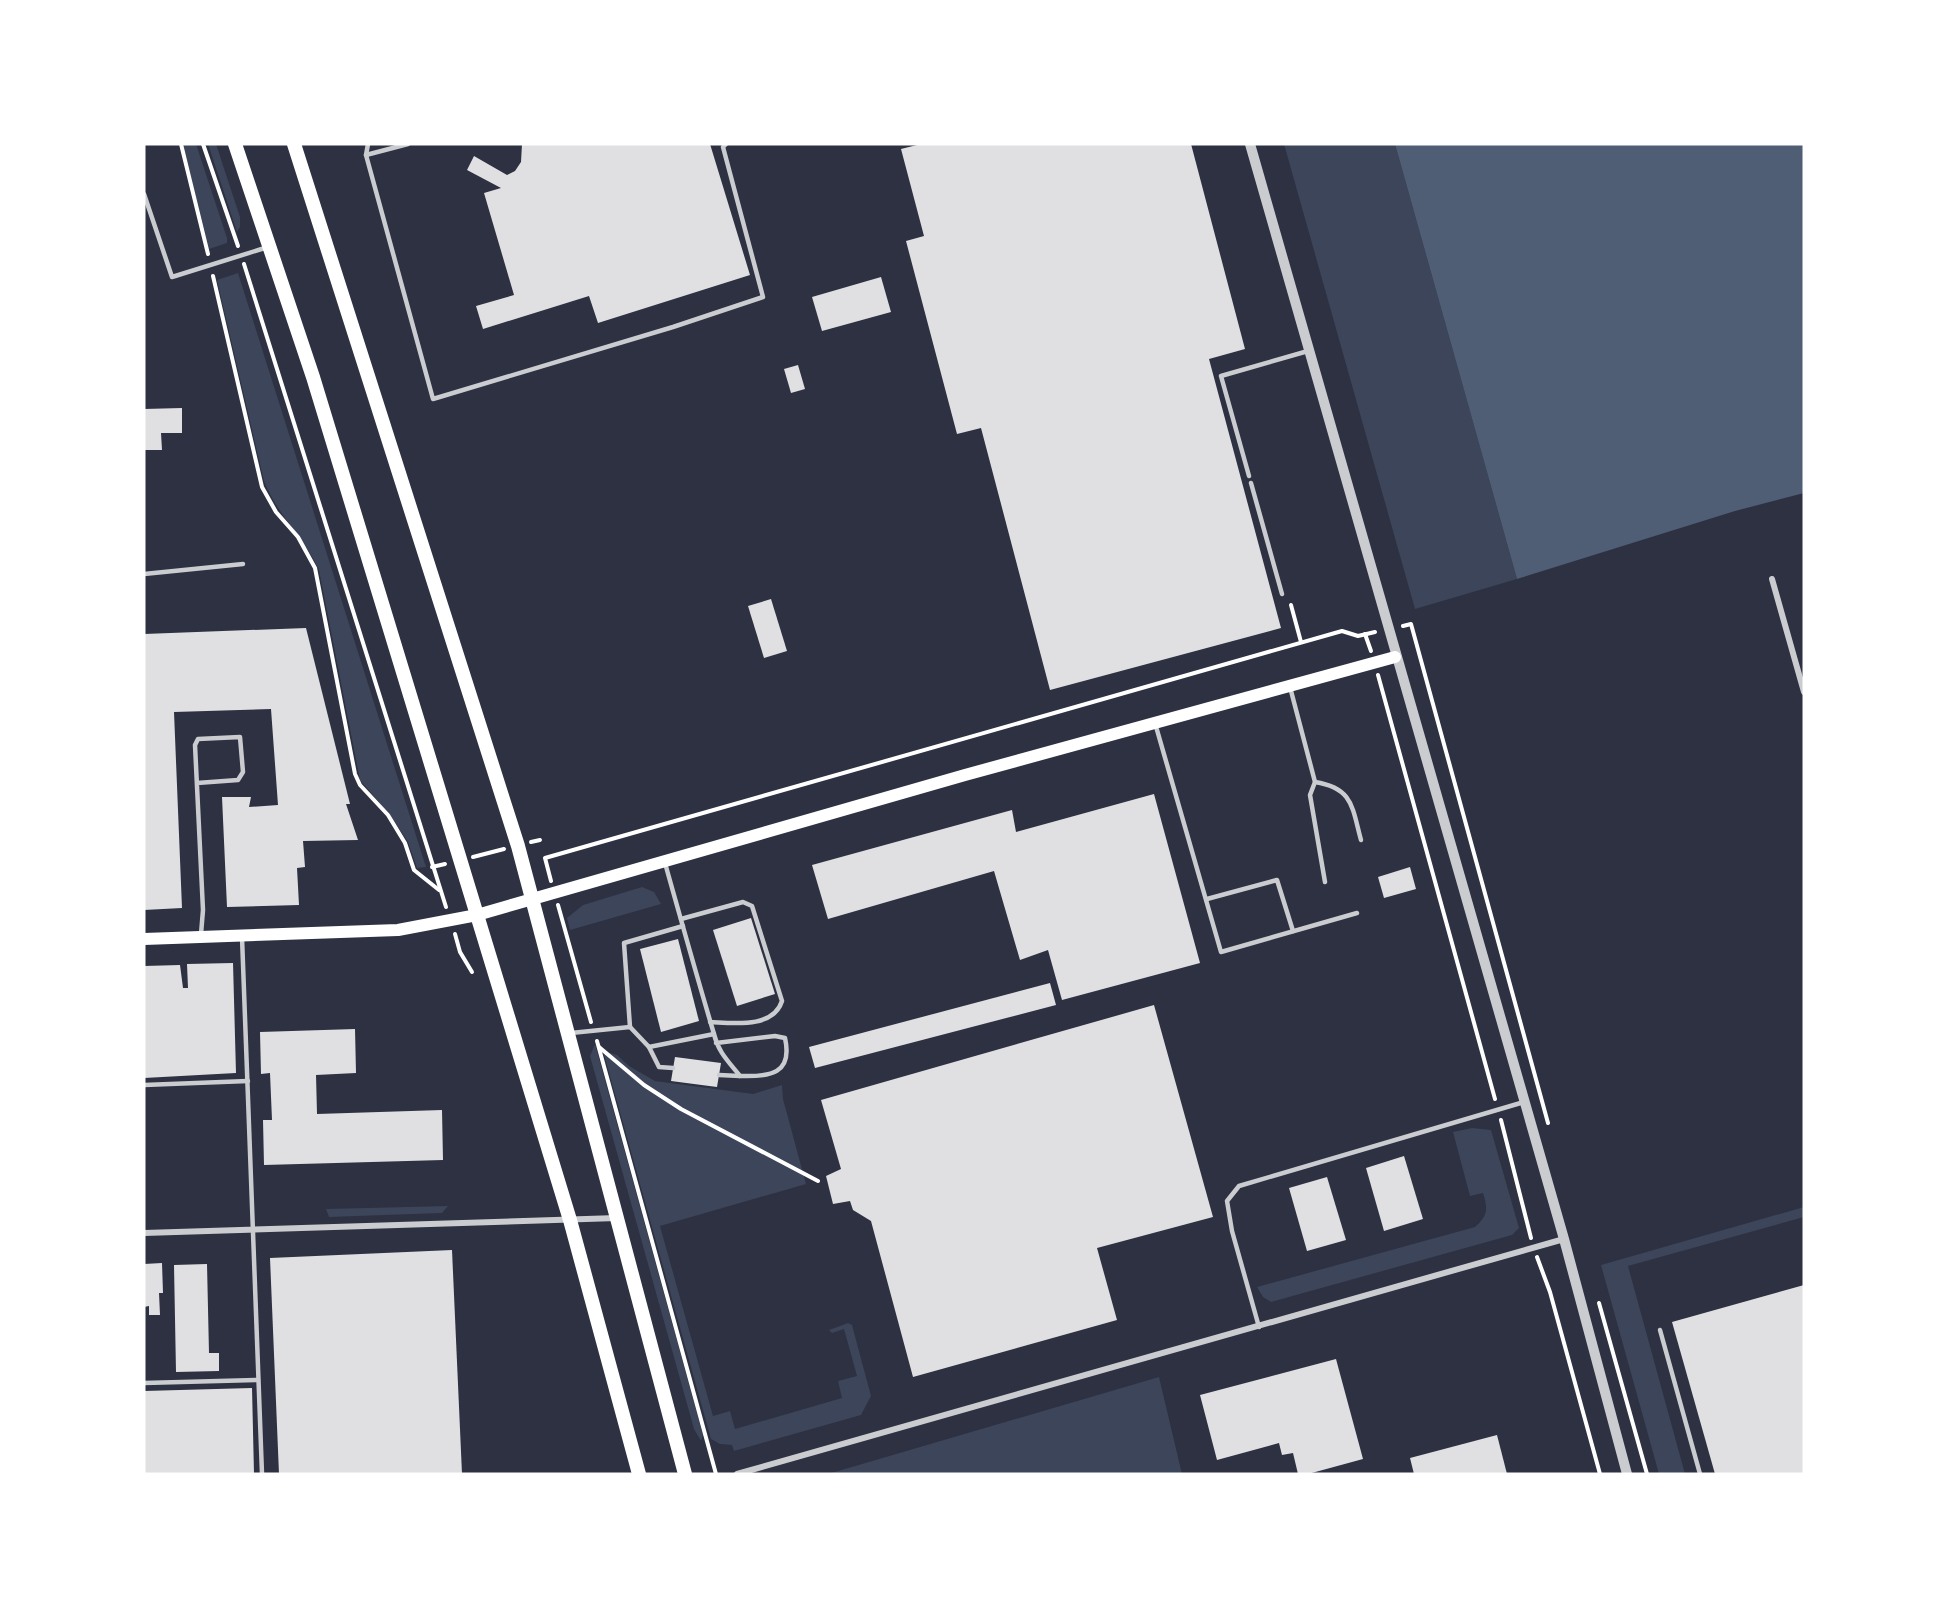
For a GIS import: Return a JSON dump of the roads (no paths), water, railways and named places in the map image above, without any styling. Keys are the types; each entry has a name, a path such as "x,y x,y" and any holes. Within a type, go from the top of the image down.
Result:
{"highway":[{"path":"235,144 313,377 570,1220 639,1474"},
{"path":"294,144 518,846 685,1474"}],"main road":[{"path":"144,939 398,930 477,915 1395,657"}],"street":[{"path":"1250,144 1395,657 1564,1239 1628,1474"},
{"path":"1773,579 1804,692"},
{"path":"144,1233 617,1218"},
{"path":"737,1474 1564,1239"}],"lane":[{"path":"368,144 366,155 433,399 673,327 763,297 723,147 726,144"},
{"path":"366,155 408,144"},
{"path":"144,194 146,208 172,278 268,247"},
{"path":"1214,378 1308,351"},
{"path":"1221,376 1249,476"},
{"path":"1251,483 1282,594"},
{"path":"144,574 243,564"},
{"path":"1290,687 1315,782 1310,795 1325,882"},
{"path":"1155,723 1221,952 1357,913"},
{"path":"197,783 238,780 243,772 240,737 198,740 195,754 202,910 201,938"},
{"path":"1315,782 1339,788 1350,799 1361,840"},
{"path":"664,861 718,1049 740,1076"},
{"path":"1207,899 1277,880 1293,931"},
{"path":"681,920 743,902 752,906 782,1001 779,1009 772,1016 747,1024 710,1022"},
{"path":"673,1068 659,1067 649,1047 630,1027 624,943 682,926"},
{"path":"242,937 255,1230 262,1474"},
{"path":"568,1033 630,1027"},
{"path":"649,1047 714,1034"},
{"path":"716,1042 775,1036 785,1038 788,1052 785,1064 778,1071 761,1077 719,1075"},
{"path":"144,1085 248,1081"},
{"path":"1259,1327 1232,1232 1227,1200 1239,1186 1524,1102"},
{"path":"1660,1330 1700,1474"},
{"path":"144,1383 258,1380"}]}
